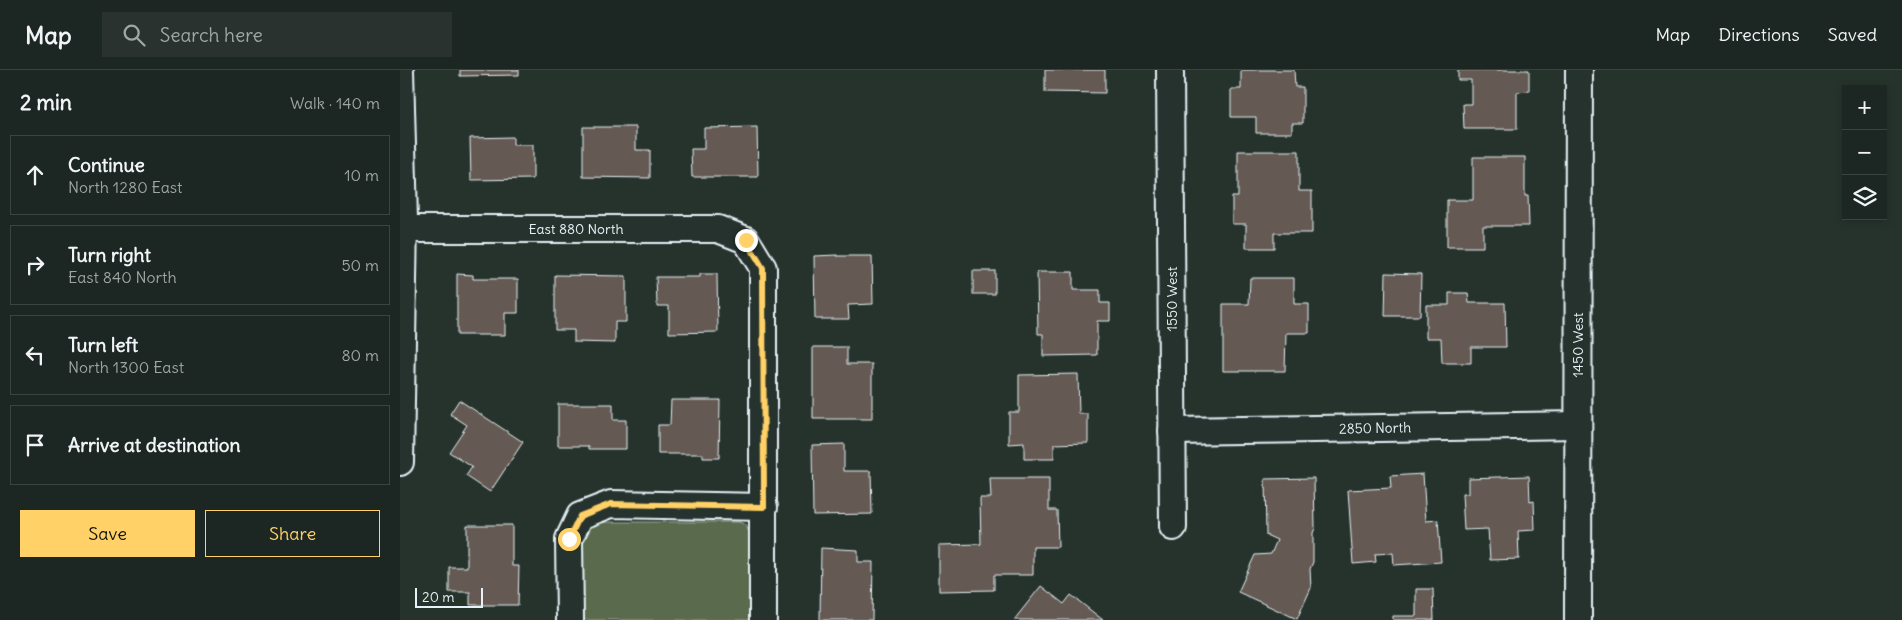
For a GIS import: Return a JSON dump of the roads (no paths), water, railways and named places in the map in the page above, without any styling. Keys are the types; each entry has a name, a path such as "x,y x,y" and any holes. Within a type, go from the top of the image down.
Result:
{"street":[{"path":"400,70 404,229 400,462"},
{"name":"1550 West","path":"1170,70 1173,527"},
{"name":"1450 West","path":"1578,620 1579,70"},
{"name":"East 880 North","path":"404,229 718,229 746,240 763,268 764,507"},
{"name":"2850 North","path":"1172,431 1578,424"},
{"path":"570,620 569,539 580,516 611,504 764,507 763,620"}]}
